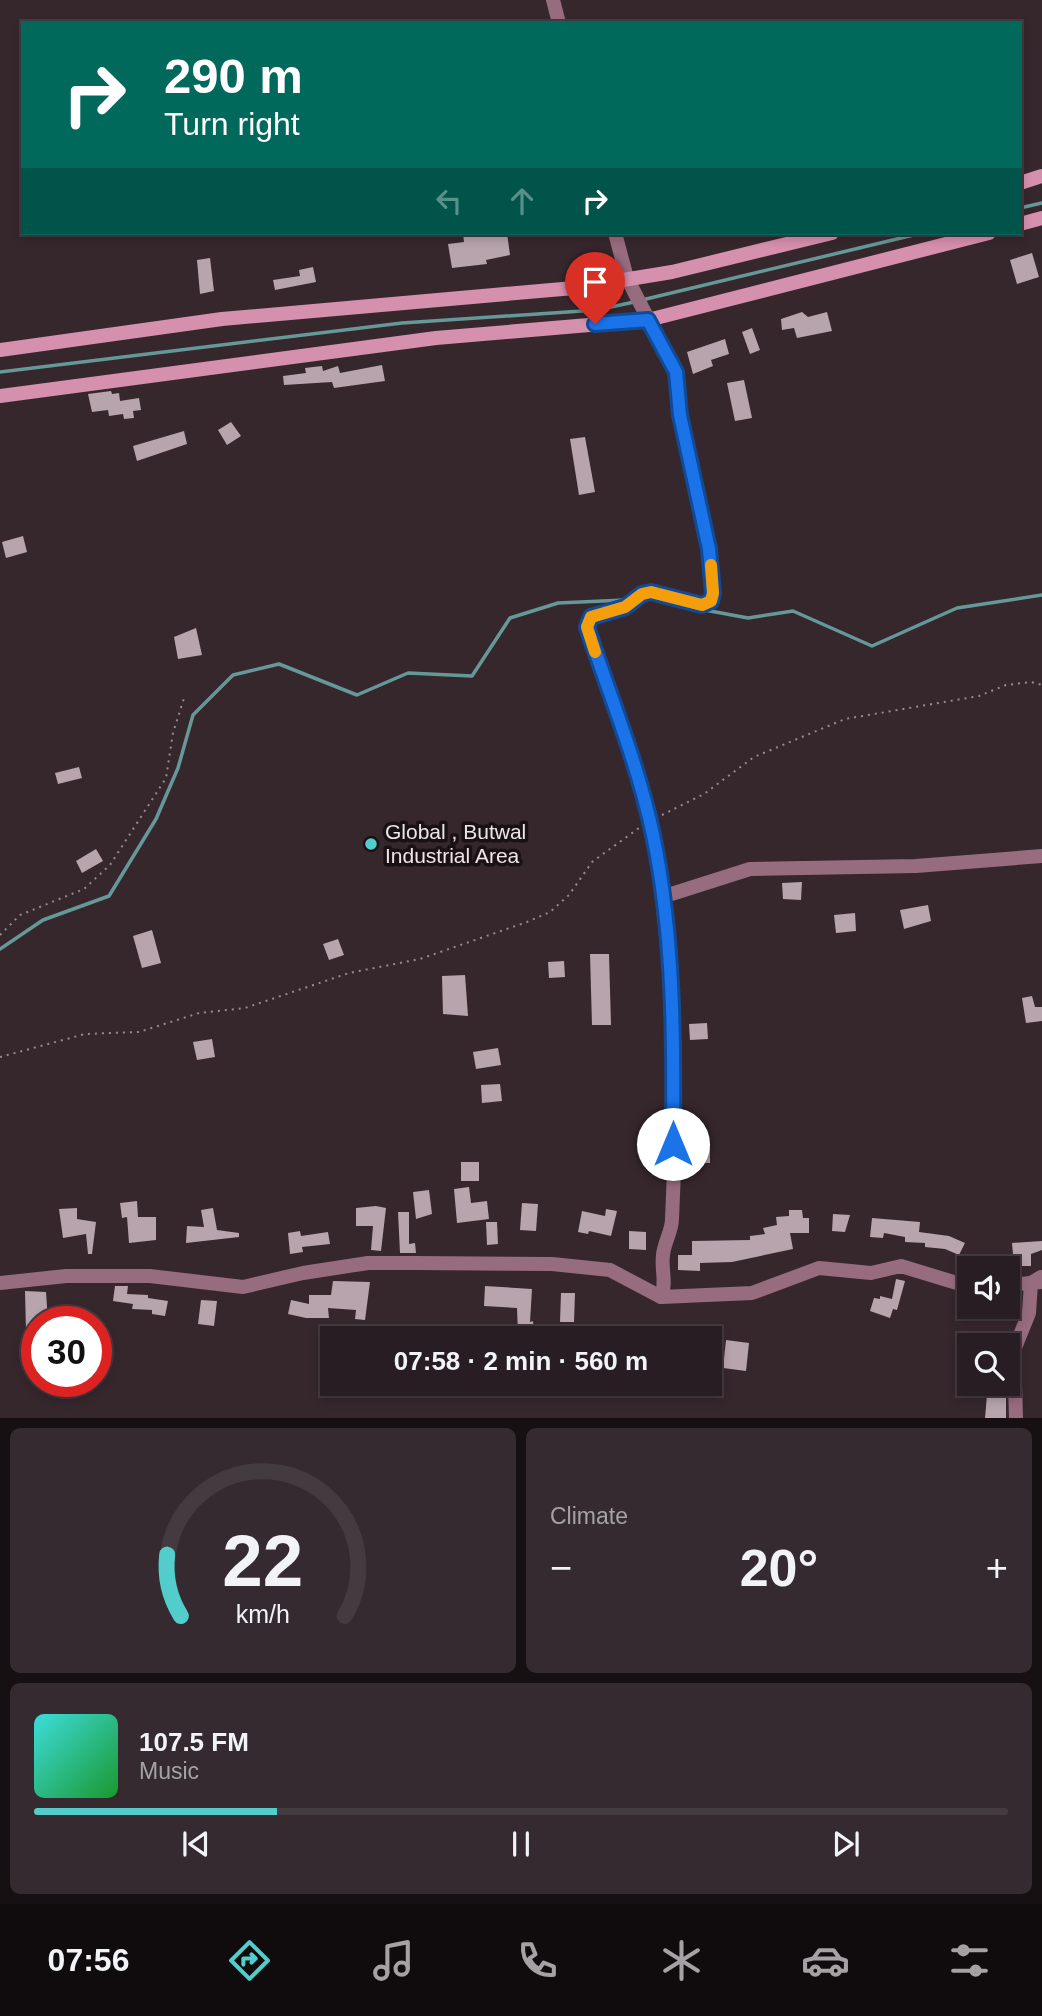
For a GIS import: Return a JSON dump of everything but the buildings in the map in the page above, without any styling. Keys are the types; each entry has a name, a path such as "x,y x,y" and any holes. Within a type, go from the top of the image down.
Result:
{"main road":[{"path":"1022,182 1042,176"},
{"path":"1022,223 1042,218"},
{"path":"0,350 222,319 574,288 672,272 824,235"},
{"path":"0,396 436,338 646,315 981,235"}],"street":[{"path":"553,0 558,21"},
{"path":"616,235 627,278 676,372 680,415 709,549 713,593 711,601 702,605 651,592 591,617 587,627 615,712 629,743 649,821 662,897 671,977 672,1222 663,1255 665,1290 662,1297"},
{"path":"662,897 750,869 916,866 1042,856"},
{"path":"0,1283 66,1276 150,1276 243,1287 303,1273 369,1263 552,1264 610,1270 662,1297 752,1293 818,1268 872,1273 901,1266 957,1283"},
{"path":"1016,1418 1014,1350 1029,1313 1038,1280 1020,1283"}],"path":[{"path":"0,1057 85,1034 139,1032 199,1013 245,1008 349,973 420,959 527,922 550,912 569,895 592,862 649,821 704,794 754,757 845,719 979,696 1006,685 1031,682 1042,685"},
{"path":"0,934 20,915 85,889 110,865 166,778 173,733 186,695"}],"waterway":[{"path":"1022,208 1042,203"},
{"path":"642,300 914,235"},
{"path":"0,372 402,323 597,310 634,302"},
{"path":"705,610 748,618 793,611 872,646 957,608 1042,595"},
{"path":"0,949 43,920 109,896 156,819 178,768 193,715 233,675 279,664 357,695 408,673 472,676 510,618 558,603 625,600"}],"slow traffic":[{"path":"595,652 587,627 591,617 625,607 642,594 651,592 702,605 711,601 713,593 711,565"}],"place":[{"name":"Global , Butwal Industrial Area","path":"371,844"}],"route":[{"path":"595,324 648,320 666,350 676,372 680,415 709,549 713,593 711,601 702,605 651,592 642,594 625,607 591,617 587,627 615,712 629,743 653,835 671,977 673,1144"}]}
